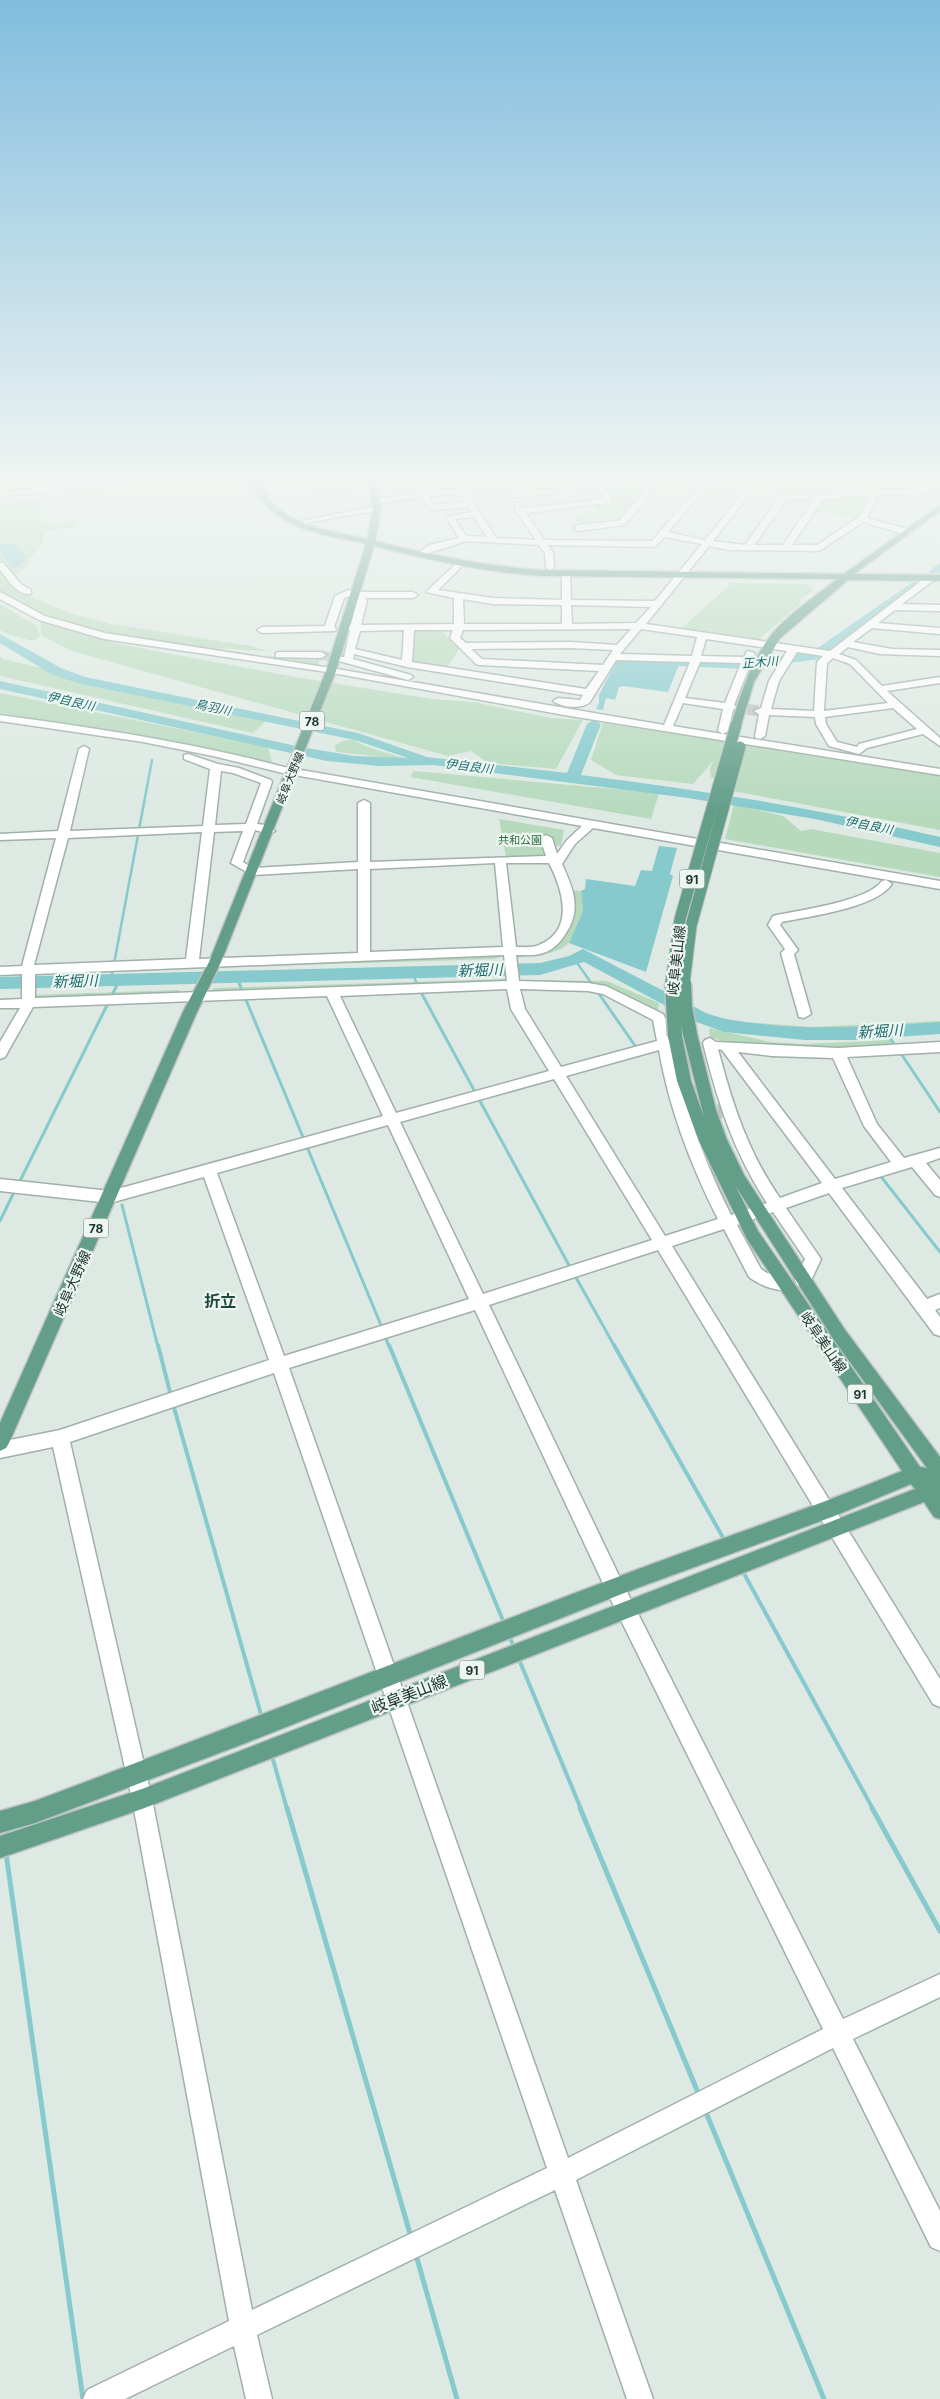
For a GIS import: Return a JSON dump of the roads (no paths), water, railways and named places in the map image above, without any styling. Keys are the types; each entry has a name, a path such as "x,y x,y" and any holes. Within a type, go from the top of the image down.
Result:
{"main road":[{"name":"岐阜大野線","path":"0,1443 110,1197 211,962 249,869 261,828 289,768 327,673 354,589"},
{"name":"岐阜美山線","path":"836,589 787,625 759,681 741,726 680,919 671,988 669,1040 734,1220 785,1284 914,1474 934,1488 940,1511"},
{"name":"岐阜美山線","path":"775,646 840,589"},
{"name":"岐阜美山線","path":"741,726 710,863 691,926 683,998 685,1017 700,1040 710,1116 726,1154 803,1280 872,1379 940,1470"},
{"name":"岐阜美山線","path":"0,1822 35,1812 136,1774 615,1588 826,1511 914,1474 940,1477"},
{"name":"岐阜美山線","path":"0,1847 142,1800 626,1611 934,1488"}],"street":[{"path":"24,589 28,592"},
{"path":"434,589 431,592 458,596 547,627 639,626 775,646 787,657 819,653 834,655 853,662 895,705 935,736"},
{"path":"567,589 567,626"},
{"path":"347,656 466,692 479,698 492,696 575,704 583,703 613,657 670,589"},
{"path":"919,589 846,643 834,655 822,662 819,714 821,724 833,744 859,751 940,765"},
{"path":"0,595 42,618 73,628 187,650 940,772"},
{"path":"347,656 362,600 352,595"},
{"path":"262,630 331,629 340,596 413,595"},
{"path":"458,596 458,628 455,638 479,662 605,668"},
{"path":"354,629 458,628 567,603 658,604"},
{"path":"894,607 940,608"},
{"path":"871,625 912,630 940,630"},
{"path":"547,627 552,645"},
{"path":"407,664 409,628"},
{"path":"667,729 680,700 702,635"},
{"path":"723,732 745,662 756,643"},
{"path":"846,643 867,650 890,654 940,653"},
{"path":"463,646 552,645 620,648"},
{"path":"187,650 266,655 321,655"},
{"path":"347,656 590,693"},
{"path":"613,657 745,662"},
{"path":"760,736 762,712 771,688 787,657"},
{"path":"536,682 539,665"},
{"path":"880,688 940,680"},
{"path":"680,700 730,707"},
{"path":"762,712 819,714 854,712 895,705"},
{"path":"0,718 85,730 940,885"},
{"path":"667,729 678,727 760,736 837,756"},
{"path":"859,751 863,746 935,736"},
{"path":"161,744 164,750 216,768 235,770 267,782 261,828 237,863 249,869 500,860 555,862"},
{"path":"0,1054 29,1000 26,973 84,749"},
{"path":"192,963 210,830 216,768"},
{"path":"364,803 364,958"},
{"path":"555,862 571,842 592,823"},
{"path":"0,837 261,828"},
{"path":"0,971 26,973 113,965 511,954 540,950 556,942 571,912 570,894 546,838"},
{"path":"720,849 771,863 940,894"},
{"path":"500,860 513,984 518,1009 940,1697"},
{"path":"804,1014 796,988 795,975 787,953 792,950 774,925 777,919 820,912 842,906 882,890 886,884"},
{"path":"0,1004 29,1000 195,999 237,994 513,984 588,987 606,990 658,1017 661,1022 669,1040 683,1115 695,1153 734,1220"},
{"path":"331,992 392,1118 477,1303 626,1611 940,2238"},
{"path":"0,1185 110,1197 557,1074 669,1040"},
{"path":"700,1040 727,1047 838,1054 940,1047"},
{"path":"700,1040 725,1111 750,1162 776,1206 813,1259 803,1280"},
{"path":"727,1047 940,1329"},
{"path":"838,1054 871,1126 901,1166"},
{"path":"0,1450 60,1438 279,1364 330,1350 661,1242 760,1212 831,1186 940,1153"},
{"path":"916,1161 940,1191"},
{"path":"209,1171 279,1364 640,2399"},
{"path":"923,1307 940,1301"},
{"path":"60,1438 142,1800 259,2399"},
{"path":"96,2399 562,2174 839,2033 940,1985"}],"water":[{"path":"617,660 681,660 668,692 623,686 619,687 615,700 606,698 603,710 596,709 599,703 599,695"},
{"path":"659,846 677,848 670,874 673,876 646,972 569,943 583,911 581,891 585,889 586,879 635,886 641,870 652,871"}],"waterway":[{"name":"正木川","path":"654,671 677,662 745,665 814,656 822,653 909,589"},
{"name":"鳥羽川","path":"0,638 56,671 82,680 358,737 421,758"},
{"name":"伊自良川","path":"0,685 301,752 380,762 407,763 433,761 688,793 815,814 940,842"},
{"name":"正木川","path":"572,778 594,724"},
{"path":"111,980 152,760"},
{"name":"新堀川","path":"0,983 540,969 575,960 583,954 700,1017 724,1026 805,1034 852,1034 940,1028"},
{"path":"575,960 592,984"},
{"path":"412,972 417,984"},
{"name":"新堀川","path":"237,977 240,984"},
{"name":"新堀川","path":"117,984 119,980"},
{"path":"18,1185 118,983"},
{"path":"239,983 383,1330"},
{"path":"416,983 571,1269"},
{"path":"597,991 638,1050"},
{"path":"888,1035 896,1047"},
{"path":"900,1052 940,1112"},
{"path":"879,1174 940,1252"},
{"path":"0,1221 15,1190"},
{"path":"122,1205 158,1347"},
{"path":"574,1274 615,1347"},
{"path":"385,1336 389,1347"},
{"path":"158,1345 171,1396"},
{"path":"389,1345 504,1623"},
{"path":"614,1345 725,1541"},
{"path":"173,1404 262,1718"},
{"path":"742,1570 873,1809"},
{"path":"509,1636 515,1649"},
{"path":"518,1657 581,1809"},
{"path":"272,1756 287,1809"},
{"path":"287,1808 411,2237"},
{"path":"580,1808 699,2095"},
{"path":"872,1808 940,1931"},
{"path":"6,1853 83,2399"},
{"path":"705,2110 824,2399"},
{"path":"416,2255 457,2399"}],"tunnel":[{"path":"321,655 342,659"},
{"path":"731,707 759,711"},
{"path":"696,1114 722,1111"}],"district":[{"name":"折立","path":"220,1301"}],"park label":[{"name":"共和公園","path":"520,840"}]}
